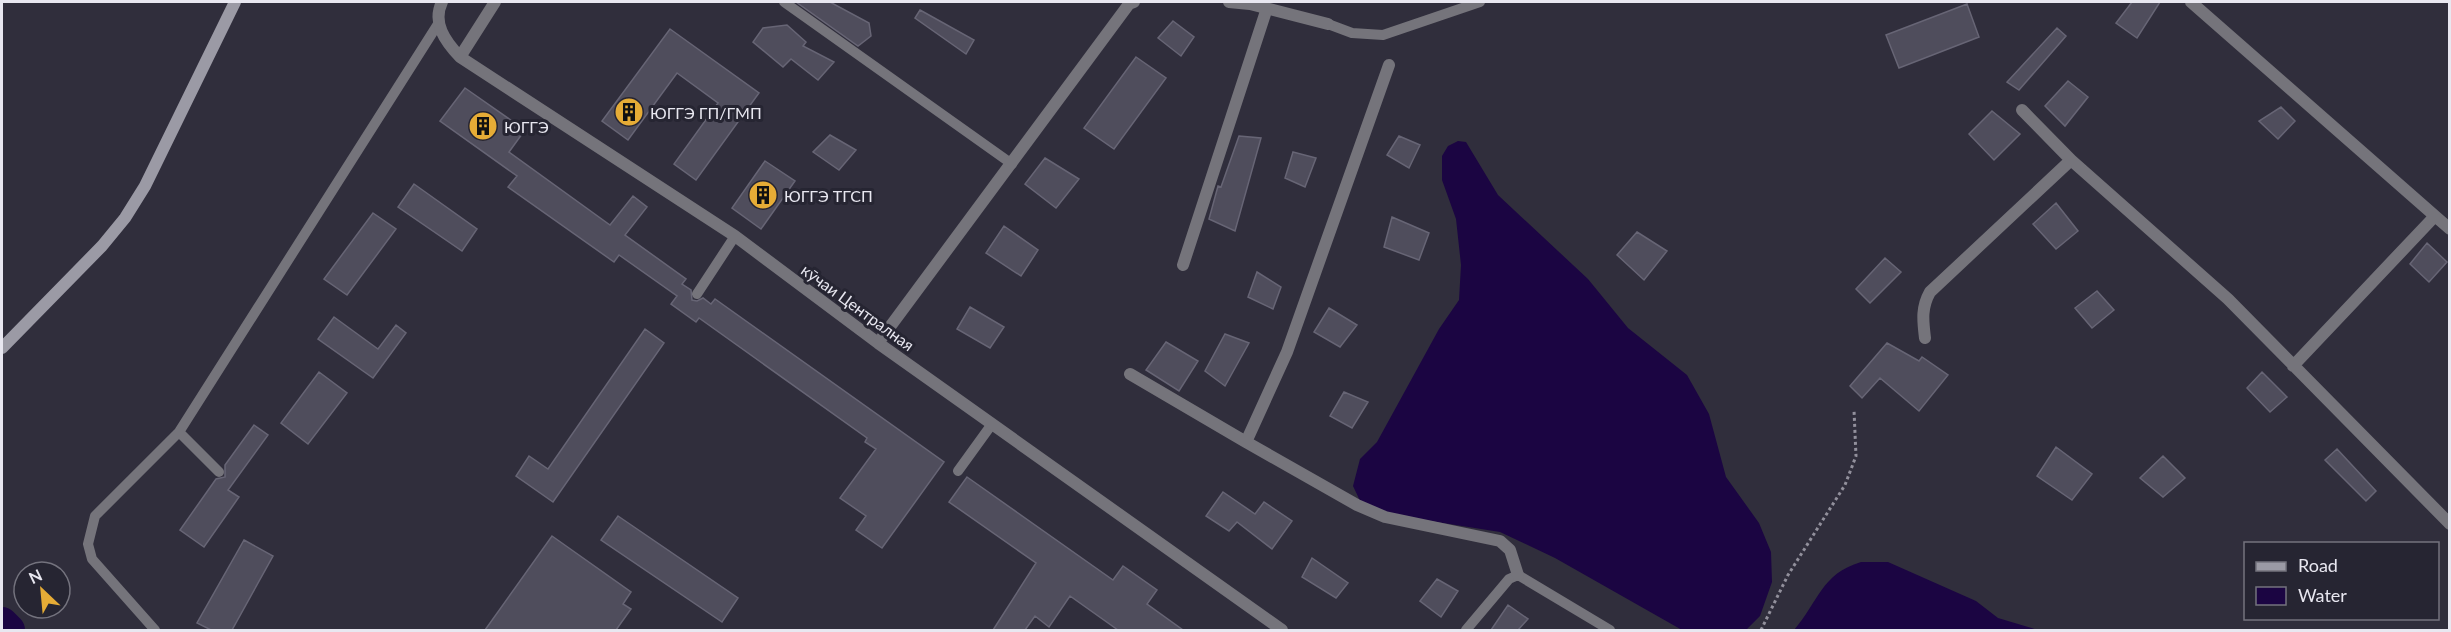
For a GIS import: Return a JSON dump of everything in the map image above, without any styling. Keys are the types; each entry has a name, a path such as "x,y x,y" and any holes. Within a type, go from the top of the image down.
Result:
{"main road":[{"path":"2,348 102,246 125,218 144,186 235,2"}],"street":[{"path":"438,24 442,2"},
{"path":"460,57 495,2"},
{"path":"878,343 1012,164 1129,2"},
{"path":"1229,2 1267,8 1328,24"},
{"path":"2191,2 2450,229"},
{"path":"1183,265 1267,8"},
{"name":"кӯчаи Централная","path":"438,24 449,46 460,57 735,236 878,343 1282,630"},
{"path":"1246,442 1287,352 1389,65"},
{"path":"2022,110 2071,160 2228,299 2450,524"},
{"path":"1925,338 1922,316 1924,302 1930,292 2071,160"},
{"path":"2294,366 2435,216"},
{"path":"1130,374 1357,505 1385,517 1500,541 1510,550 1518,575"}],"lane":[{"path":"784,2 1012,164"},
{"path":"1328,24 1352,33 1383,35 1480,2"},
{"path":"155,630 92,559 88,544 89,529 95,516 104,504 179,432 438,24"},
{"path":"697,294 735,236"},
{"path":"958,471 992,424"},
{"path":"179,432 219,472"},
{"path":"1466,630 1509,579 1518,575 1610,630"}],"path":[{"path":"1761,630 1788,575 1845,485 1856,456 1854,410"}],"water":[{"path":"1458,141 1466,142 1498,195 1588,279 1628,328 1687,375 1709,414 1726,477 1759,523 1771,552 1772,582 1760,616 1746,630 1682,630 1555,558 1500,532 1380,513 1362,505 1353,486 1360,459 1377,442 1439,329 1459,300 1461,265 1456,219 1442,180 1442,156 1448,146"},
{"path":"1861,562 1888,562 1976,601 1998,618 2038,630 1794,630 1829,581 1848,567"}],"building":[{"path":"796,2 830,2 869,23 871,36 858,46"},
{"path":"2132,2 2160,2 2137,38 2116,23"},
{"path":"1967,4 1979,37 1899,68 1886,35"},
{"path":"920,10 974,40 966,54 915,18"},
{"path":"1173,21 1194,37 1181,56 1158,38"},
{"path":"787,25 806,42 803,46 834,62 818,80 791,59 783,67 753,42 763,28"},
{"path":"2057,28 2066,36 2019,90 2007,82"},
{"name":"ЮГГЭ ГП/ГМП","path":"670,29 759,93 696,180 674,164 718,103 677,73 628,140 602,121"},
{"path":"1136,57 1166,78 1114,149 1084,128"},
{"path":"2068,81 2088,97 2065,126 2045,106"},
{"path":"465,88 525,130 509,152 610,225 633,196 647,207 625,235 686,279 682,284 691,290 692,300 697,301 703,298 711,304 715,299 944,462 882,548 856,530 866,516 840,498 876,449 865,442 867,438 699,318 696,322 671,304 677,296 619,255 614,262 508,187 517,176 440,121"},
{"path":"2281,107 2295,121 2278,139 2259,121"},
{"path":"1992,111 2020,134 1994,160 1969,134"},
{"path":"830,135 856,150 839,170 813,152"},
{"path":"1239,136 1261,138 1235,231 1209,219 1218,186 1221,187"},
{"path":"1399,136 1420,145 1409,168 1387,155"},
{"path":"1293,152 1316,158 1305,187 1285,178"},
{"path":"1045,158 1079,179 1056,208 1025,184"},
{"name":"ЮГГЭ ТГСП","path":"765,161 795,181 761,229 732,208"},
{"path":"414,184 477,229 462,251 398,207"},
{"path":"2056,203 2078,231 2056,249 2033,224"},
{"path":"373,213 396,229 347,295 324,279"},
{"path":"1392,217 1429,233 1419,260 1384,247"},
{"path":"1004,226 1038,250 1021,276 986,253"},
{"path":"1637,232 1667,251 1644,280 1617,255"},
{"path":"2427,243 2447,262 2429,282 2410,264"},
{"path":"1885,258 1901,272 1870,303 1856,289"},
{"path":"1257,272 1281,287 1273,309 1248,297"},
{"path":"2097,291 2114,310 2092,328 2075,308"},
{"path":"970,307 1004,327 990,348 957,329"},
{"path":"1329,308 1357,325 1340,347 1314,332"},
{"path":"334,317 378,349 396,325 406,333 373,378 318,339"},
{"path":"645,329 664,343 553,502 516,476 529,456 548,469"},
{"path":"1225,334 1249,343 1225,386 1205,371"},
{"path":"1166,342 1198,361 1179,391 1146,370"},
{"path":"1887,343 1919,361 1922,357 1948,375 1919,411 1880,378 1862,398 1850,386"},
{"path":"319,372 347,393 308,444 281,423"},
{"path":"2262,372 2287,397 2270,412 2247,388"},
{"path":"1344,392 1368,402 1352,428 1330,416"},
{"path":"254,425 268,435 228,490 239,497 204,547 180,530 216,479 225,477 225,465"},
{"path":"2056,447 2092,474 2072,500 2037,476"},
{"path":"2337,449 2376,491 2366,501 2325,460"},
{"path":"2163,456 2185,478 2163,497 2140,478"},
{"path":"967,477 1113,580 1123,566 1157,590 1147,604 1183,630 1118,630 1070,596 1049,627 1035,616 1025,630 993,630 1036,563 949,502"},
{"path":"1223,492 1255,514 1264,502 1292,521 1272,549 1237,522 1229,531 1206,516"},
{"path":"618,516 738,598 722,622 601,540"},
{"path":"552,536 631,592 623,604 631,609 616,630 485,630"},
{"path":"244,540 273,556 232,630 211,630 197,623"},
{"path":"1312,558 1348,583 1336,598 1302,577"},
{"path":"1437,579 1458,591 1441,617 1420,601"},
{"path":"1508,605 1528,619 1518,630 1491,630"}],"waterway":[{"path":"2,623 9,630"}],"place":[{"name":"ЮГГЭ ГП/ГМП","path":"629,112"},
{"name":"ЮГГЭ","path":"483,126"},
{"name":"ЮГГЭ ТГСП","path":"763,195"}]}
